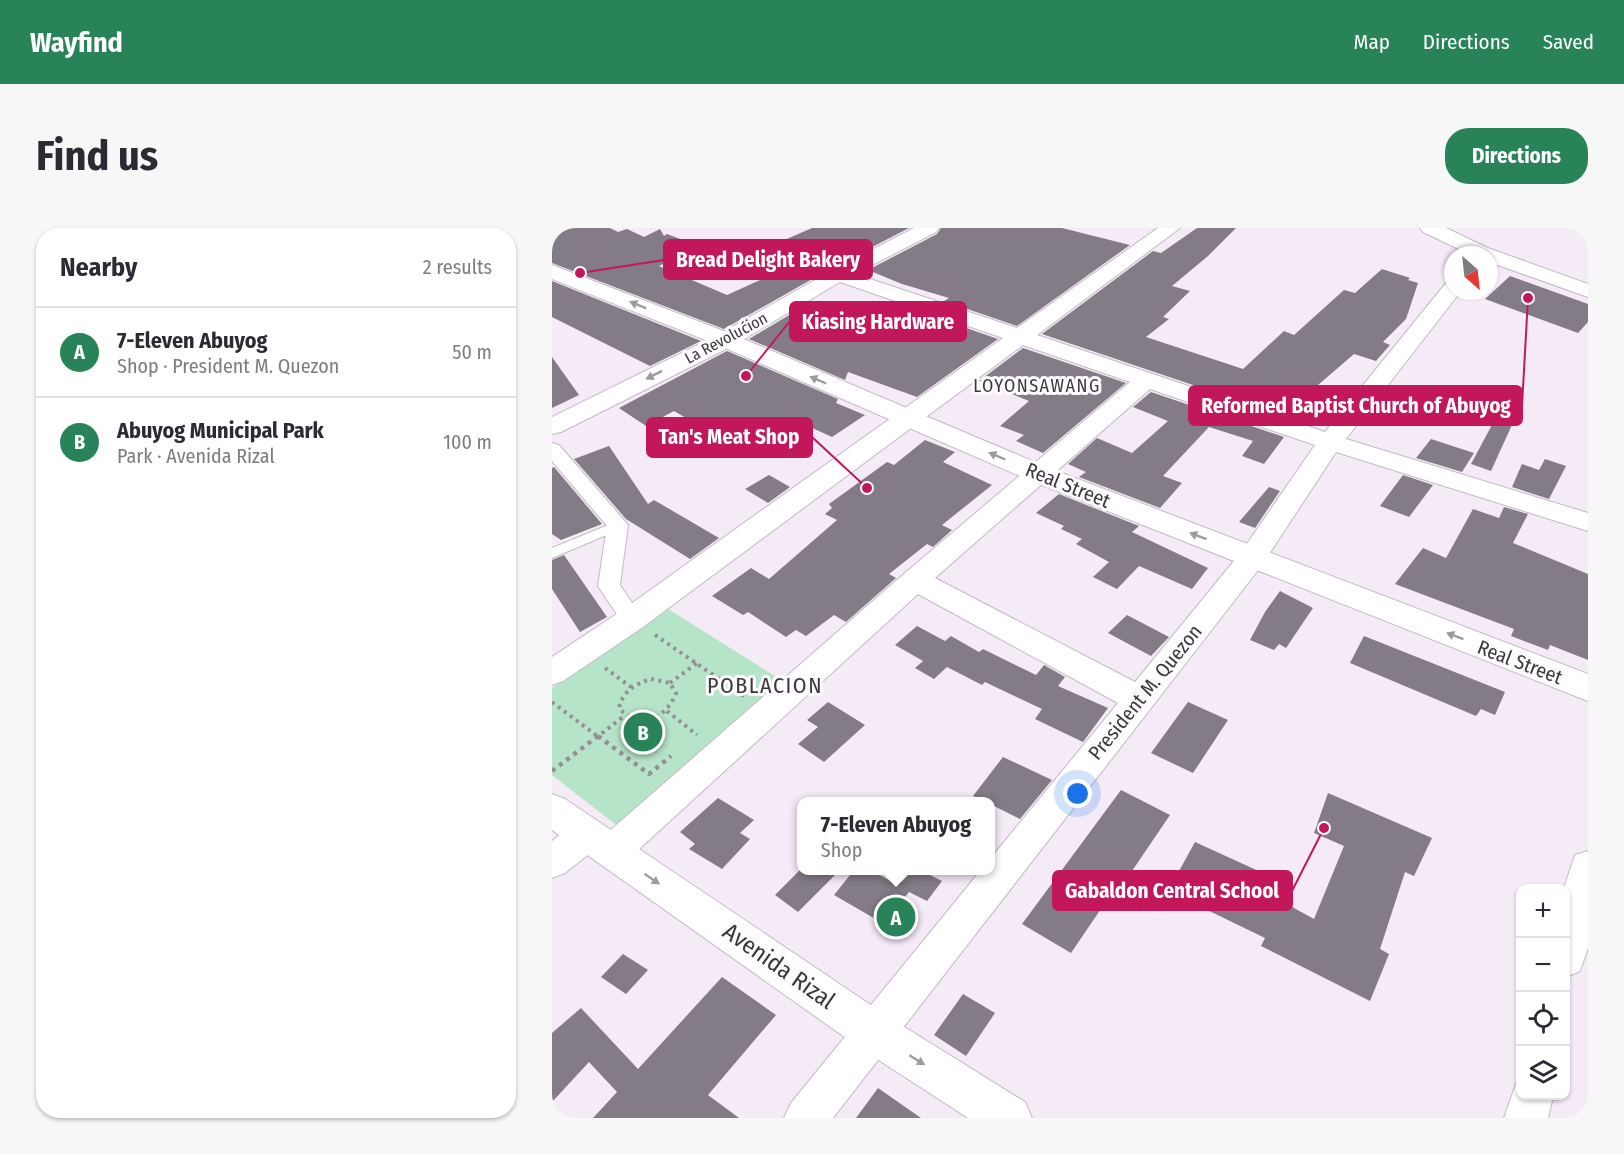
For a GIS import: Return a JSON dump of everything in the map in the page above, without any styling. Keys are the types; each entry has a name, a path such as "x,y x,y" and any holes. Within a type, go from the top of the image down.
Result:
{"street":[{"name":"La Revolućion","path":"552,427 726,340 838,275 929,228"},
{"path":"552,674 632,619 1170,228"},
{"path":"1430,228 1466,246"},
{"path":"1498,259 1588,291"},
{"name":"Real Street","path":"552,271 726,340 1039,474 1588,688"},
{"path":"838,275 1330,442 1588,522"},
{"name":"President M. Quezon","path":"806,1118 1252,558 1330,442 1444,298"},
{"path":"552,862 600,842 915,580 1146,380"},
{"path":"552,449 618,525 609,586 632,619"},
{"path":"915,580 1139,699"},
{"name":"Avenida Rizal","path":"552,810 875,1033 1009,1118"},
{"path":"1570,941 1588,867"},
{"path":"1526,1118 1531,1100"}],"lane":[{"path":"552,554 618,525"}],"path":[{"path":"632,619 745,696 737,702"},
{"path":"670,683 697,663"},
{"path":"601,665 631,687"},
{"path":"651,679 670,683 676,693 674,703 667,711 648,720 633,721 624,716 619,708 620,700 631,687 651,679"},
{"path":"552,702 649,774 673,754"},
{"path":"667,711 697,735"},
{"path":"552,771 624,716"},
{"path":"689,741 705,728"}],"green space":[{"path":"665,607 789,685 620,828 552,775 552,688"}],"building":[{"path":"552,228 610,228 618,232 627,229 644,237 660,229 664,236 667,234 699,246 659,266 727,295 813,256 782,241 812,228 909,228 830,269 724,329 552,263"},
{"path":"941,228 1062,228 1130,245 1017,326 944,301 949,298 902,284 868,270 937,234"},
{"path":"1197,228 1236,228 1208,256 1172,286 1190,291 1163,317 1169,319 1146,337 1243,369 1284,331 1294,335 1344,290 1355,293 1382,269 1418,283 1406,319 1383,342 1390,345 1376,361 1354,354 1318,385 1328,389 1321,396 1345,404 1329,424 1300,415 1296,420 1042,334 1153,251 1161,253"},
{"path":"1510,276 1588,304 1588,322 1578,333 1488,300 1498,300 1498,287"},
{"path":"552,281 701,341 650,366 552,317"},
{"path":"796,311 850,333 858,328 889,340 926,314 998,339 917,397 848,372 845,380 749,339"},
{"path":"1023,348 1126,383 1043,453 1016,441 1024,435 1000,426 1029,401 979,381"},
{"path":"727,351 838,399 836,403 865,415 832,437 797,421 753,448 706,422 700,426 674,411 646,426 619,408"},
{"path":"552,357 579,395 552,408"},
{"path":"1151,392 1284,437 1264,464 1242,456 1253,441 1209,427 1163,476 1182,483 1160,508 1079,477 1086,472 1068,464 1097,438 1132,453 1168,421 1133,407"},
{"path":"1501,408 1516,416 1491,471 1471,464"},
{"path":"1431,439 1474,453 1462,472 1416,458"},
{"path":"925,440 955,452 943,462 992,485 942,525 952,530 933,547 927,544 889,574 896,578 846,622 834,615 806,636 796,630 786,637 748,612 743,615 712,596 751,568 769,579 837,520 825,514 832,508 829,504 887,462 894,465"},
{"path":"609,446 648,504 654,500 719,538 690,559 626,519 574,459"},
{"path":"1545,459 1566,466 1549,499 1512,487 1522,464 1539,470"},
{"path":"554,467 602,524 561,540 552,534 552,468"},
{"path":"769,475 790,487 768,503 745,489"},
{"path":"1403,475 1433,485 1409,517 1380,506"},
{"path":"1269,487 1280,491 1255,528 1239,522"},
{"path":"1059,494 1139,526 1132,532 1208,568 1192,589 1139,566 1117,589 1093,577 1109,562 1076,544 1082,539 1061,529 1064,526 1036,513"},
{"path":"1504,507 1528,514 1513,543 1588,574 1588,660 1550,645 1548,650 1511,636 1514,629 1395,584 1423,548 1446,558 1473,509 1499,518"},
{"path":"564,555 607,617 580,632 552,589 552,560"},
{"path":"1280,591 1313,608 1286,648 1279,644 1274,650 1250,640 1265,612"},
{"path":"1127,615 1169,637 1151,656 1108,633"},
{"path":"917,626 945,641 951,636 979,652 983,649 1036,675 1044,665 1065,677 1058,686 1108,708 1083,742 1035,719 1042,709 985,682 982,685 947,667 934,679 915,668 923,661 895,645"},
{"path":"1364,636 1505,692 1495,715 1481,709 1476,716 1350,663"},
{"path":"828,702 865,725 824,762 798,744 818,727 807,720"},
{"path":"1188,702 1228,720 1193,773 1151,753"},
{"path":"1003,757 1052,780 1020,819 995,806 995,797 973,796"},
{"path":"1121,790 1170,815 1130,874 1126,872 1071,953 1022,924"},
{"path":"1328,793 1432,838 1414,876 1405,872 1380,949 1389,954 1370,1001 1261,946 1265,938 1168,891 1195,842 1263,873 1256,887 1314,919 1344,846 1314,833"},
{"path":"718,798 754,820 740,833 750,839 722,869 689,849 695,844 680,832"},
{"path":"797,873 797,875 835,875 798,912 775,895"},
{"path":"850,875 880,875 889,880 899,875 930,875 942,881 927,901 909,892 884,924 834,895"},
{"path":"623,954 648,970 626,994 601,977"},
{"path":"722,977 776,1015 708,1095 739,1118 593,1118 617,1092 589,1062 552,1102 552,1033 581,1008 638,1069"},
{"path":"963,994 995,1013 966,1056 934,1035"},
{"path":"878,1088 921,1118 856,1118"}],"place":[{"name":"Bread Delight Bakery","path":"580,273"},
{"name":"Reformed Baptist Church of Abuyog","path":"1528,298"},
{"name":"Kiasing Hardware","path":"746,376"},
{"name":"Tan's Meat Shop","path":"867,488"},
{"name":"Abuyog Municipal Park","path":"643,732"},
{"name":"Gabaldon Central School","path":"1324,828"},
{"name":"7-Eleven Abuyog","path":"896,917"}],"district":[{"name":"LOYONSAWANG","path":"1037,386"},
{"name":"POBLACION","path":"765,685"}]}
